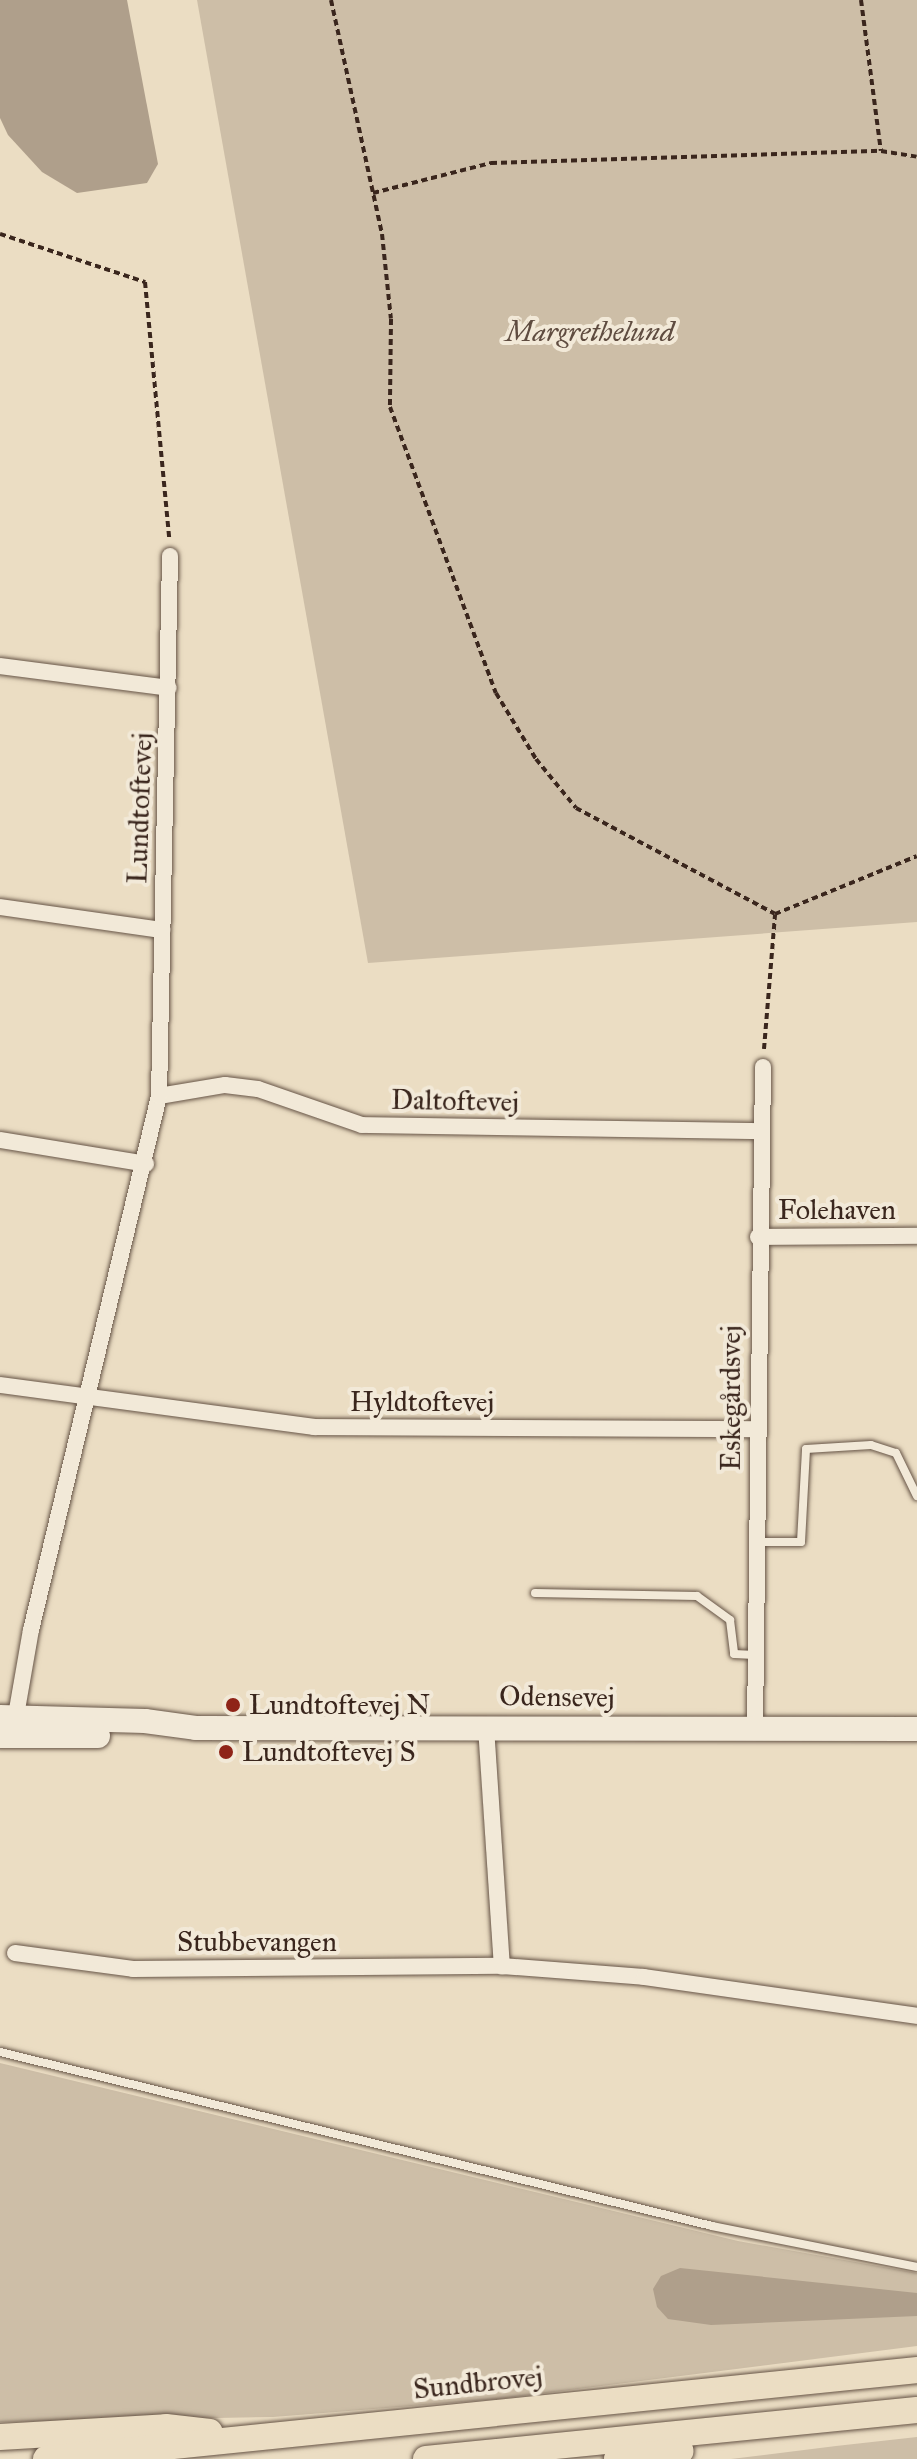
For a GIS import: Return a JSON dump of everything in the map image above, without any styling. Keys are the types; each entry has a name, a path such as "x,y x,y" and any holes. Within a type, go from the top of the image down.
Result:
{"main road":[{"name":"Sundbrovej","path":"46,2459 917,2370"},
{"path":"426,2459 917,2411"},
{"path":"617,2459 917,2411"},
{"path":"0,2437 166,2427 258,2438"}],"street":[{"name":"Lundtoftevej","path":"7,1727 146,1164 159,1096 170,556"},
{"path":"0,666 169,688"},
{"name":"Lundtoftevej","path":"0,907 162,930"},
{"name":"Eskegårdsvej","path":"755,1729 758,1131 763,1067"},
{"name":"Daltoftevej","path":"159,1096 225,1085 247,1088 362,1125 758,1131"},
{"path":"0,1140 146,1164"},
{"name":"Folehaven","path":"758,1237 917,1236"},
{"path":"0,1385 89,1397"},
{"name":"Hyldtoftevej","path":"89,1397 314,1427 757,1429"},
{"name":"Odensevej","path":"7,1727 145,1721 196,1728 917,1729"},
{"path":"486,1727 502,1966"},
{"name":"Stubbevangen","path":"15,1953 133,1969 502,1966 644,1977 917,2016"}],"lane":[{"path":"756,1542 801,1542 806,1449 871,1445 896,1453 917,1496"},
{"path":"535,1593 697,1596 730,1620 734,1654 755,1655"},
{"path":"0,2052 712,2226 917,2267"}],"path":[{"path":"331,0 373,193 391,319 390,407 496,693 536,759 576,808 775,914"},
{"path":"861,0 881,151"},
{"path":"373,193 491,163 881,151 917,157"},
{"path":"0,234 145,282 170,556"},
{"path":"775,914 917,856"},
{"path":"763,1067 775,914"}],"green space":[{"name":"Margrethelund","path":"197,0 917,0 917,922 368,963"},
{"path":"0,2063 738,2241 917,2273 917,2346 499,2399 273,2417 0,2422"},
{"path":"917,2437 917,2459 731,2459 836,2446"}],"shaded area":[{"path":"0,0 127,0 158,164 147,183 77,193 42,172 8,135 0,118"},
{"path":"680,2268 917,2293 917,2316 711,2325 668,2319 657,2307 653,2289 661,2276"}],"place":[{"name":"Lundtoftevej N","path":"233,1705"},
{"name":"Lundtoftevej S","path":"226,1752"}]}
